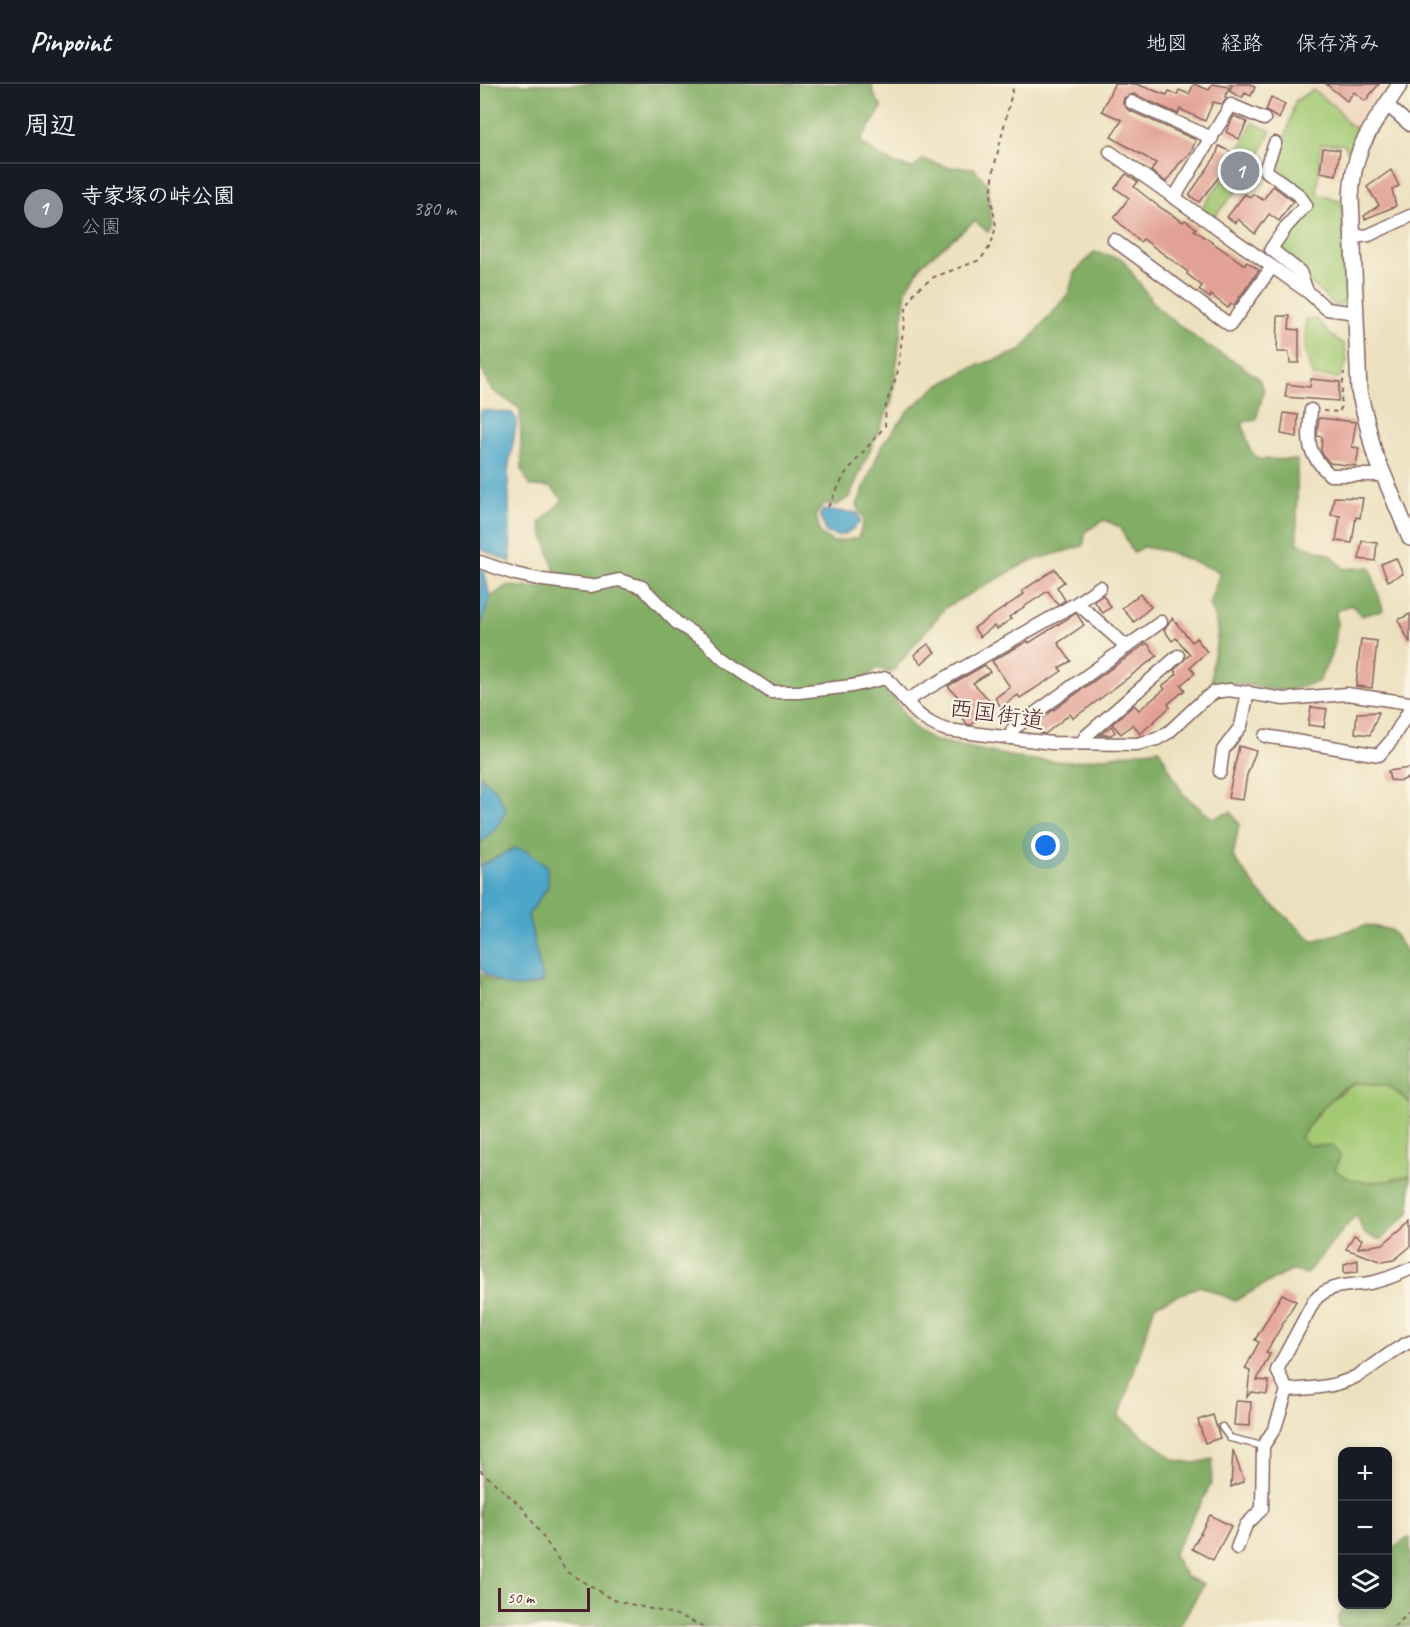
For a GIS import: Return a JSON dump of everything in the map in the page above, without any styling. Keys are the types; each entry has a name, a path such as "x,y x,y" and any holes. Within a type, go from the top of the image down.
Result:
{"street":[{"path":"1400,84 1367,135 1354,162 1351,198 1359,391 1374,452 1384,476 1406,515 1410,538"},
{"path":"1131,102 1212,138"},
{"path":"1174,198 1232,105 1264,119"},
{"path":"1387,105 1410,125"},
{"path":"1275,143 1265,170 1299,195 1306,206 1286,227 1271,249 1300,272 1308,292"},
{"path":"1110,152 1308,292 1327,309 1356,313"},
{"path":"1353,237 1369,235 1410,216"},
{"path":"1114,240 1230,325 1272,267"},
{"path":"1311,410 1308,446 1318,464 1330,475 1384,476"},
{"name":"西国街道","path":"480,562 515,574 543,580 591,586 619,580 642,588 677,623 705,641 721,657 771,692 799,693 842,688 886,678 907,700 917,715 931,725 947,730 1010,738 1137,744 1157,739 1215,692 1229,690 1284,699 1347,694 1410,703"},
{"path":"907,700 1077,603 1100,587"},
{"path":"1077,603 1127,647"},
{"path":"1010,738 1013,729 1161,622"},
{"path":"1082,743 1178,656"},
{"path":"1220,772 1222,750 1241,726 1248,692"},
{"path":"1265,736 1379,755 1391,741 1410,709"},
{"path":"1237,1548 1246,1525 1262,1509 1263,1446 1275,1428 1287,1390 1277,1370 1287,1347 1322,1292 1334,1287 1395,1276 1410,1269"},
{"path":"1287,1390 1330,1387 1357,1376 1394,1349 1410,1342"}],"lane":[{"path":"1222,1427 1230,1437 1263,1446"}],"path":[{"path":"828,507 845,474 885,426 886,404 897,375 906,309 915,291 934,277 981,260 991,245 996,226 991,199 994,168 1014,84"},
{"path":"1311,410 1341,412 1344,371"},
{"path":"480,1470 523,1508 567,1572 613,1600 681,1616 704,1627"},
{"path":"1394,1627 1410,1612"}],"shaded area":[{"path":"1306,84 1400,84 1387,105 1360,131 1347,123 1338,109"}],"green space":[{"path":"480,84 872,84 873,93 882,108 860,141 885,159 906,167 914,168 923,159 948,167 974,168 987,184 992,224 988,232 975,221 922,264 906,290 892,401 849,497 837,505 823,504 816,515 820,534 833,542 858,538 864,520 857,505 882,445 910,409 936,387 971,368 1020,351 1069,293 1074,273 1095,252 1122,259 1157,308 1204,344 1258,378 1264,389 1256,420 1242,422 1250,450 1258,459 1297,460 1297,543 1331,555 1344,569 1370,567 1383,610 1362,616 1351,605 1336,611 1333,648 1318,682 1290,690 1242,684 1223,684 1213,687 1212,665 1217,628 1209,605 1220,572 1166,551 1143,547 1133,553 1120,527 1104,520 1086,531 1083,546 1028,562 946,607 891,673 877,668 867,677 893,697 912,726 932,740 1024,759 1071,762 1159,749 1183,794 1212,818 1231,812 1239,824 1233,857 1261,894 1313,941 1367,925 1391,930 1410,957 1410,1103 1388,1085 1359,1083 1341,1090 1316,1115 1300,1138 1308,1145 1333,1146 1340,1156 1335,1170 1352,1180 1381,1182 1410,1175 1410,1212 1381,1240 1365,1234 1356,1215 1306,1274 1291,1270 1235,1301 1200,1286 1155,1305 1119,1417 1175,1460 1195,1463 1213,1459 1211,1484 1173,1555 1186,1577 1204,1584 1179,1627 480,1627 480,972 493,982 532,948 528,915 548,886 515,848 480,866 480,843 498,826 497,792 480,775 480,629 490,598 506,586 544,588 555,572 540,523 563,500 551,487 530,486 522,470 520,409 491,389 480,366"},
{"path":"1313,90 1338,109 1347,123 1360,131 1348,152 1344,144 1321,144 1317,194 1342,202 1345,302 1335,306 1277,251 1288,231 1314,206 1282,170 1279,162 1295,101"},
{"path":"1252,123 1271,131 1250,175 1213,218 1201,209 1232,166"},
{"path":"1306,319 1317,319 1329,334 1344,344 1347,362 1339,378 1312,376 1305,351"},
{"path":"1359,1083 1388,1085 1410,1103 1410,1175 1388,1182 1348,1181 1300,1138 1318,1113 1332,1099"},
{"path":"1410,1537 1410,1627 1338,1627 1338,1617 1343,1609 1392,1609 1392,1549"}],"water":[{"path":"480,410 512,413 517,420 508,470 511,562 480,549"},
{"path":"823,510 858,513 860,522 851,530 836,536 826,532 820,515"},
{"path":"480,569 484,570 490,598 480,629"},
{"path":"480,775 497,792 506,809 498,826 480,843"},
{"path":"515,848 527,851 547,866 548,886 528,915 543,982 517,987 501,984 480,968 480,866"}],"building":[{"path":"1114,84 1136,84 1167,95 1169,91 1177,95 1179,90 1189,94 1194,84 1209,90 1212,84 1229,87 1225,97 1227,98 1222,104 1213,102 1205,121 1180,109 1178,114 1134,94 1124,98 1123,103 1128,110 1196,140 1190,154 1179,164 1166,182 1151,171 1156,163 1111,137 1122,120 1102,111"},
{"path":"1229,84 1250,84 1255,87 1251,96 1245,93 1242,98 1229,91 1232,86"},
{"path":"1326,84 1379,84 1365,101 1354,92 1347,101"},
{"path":"1271,97 1285,104 1279,119 1266,111"},
{"path":"1234,116 1247,122 1239,139 1226,132"},
{"path":"1219,146 1233,153 1226,168 1199,202 1189,195 1216,156"},
{"path":"1323,148 1340,150 1336,175 1320,172"},
{"path":"1391,170 1399,186 1392,189 1396,206 1365,219 1364,216 1379,205 1367,187"},
{"path":"1126,174 1138,182 1134,187 1158,206 1183,222 1185,220 1196,228 1194,230 1245,265 1247,262 1259,270 1234,305 1231,304 1228,308 1211,295 1210,298 1199,290 1202,286 1187,274 1188,272 1143,239 1140,242 1114,218 1129,198 1115,188"},
{"path":"1273,186 1293,201 1279,221 1269,214 1255,234 1238,219 1236,223 1227,217 1245,194 1250,197 1253,194 1263,200"},
{"path":"1278,316 1290,316 1289,329 1299,330 1299,363 1290,363 1289,352 1277,352"},
{"path":"1311,379 1340,382 1338,401 1285,397 1287,384 1310,387"},
{"path":"1284,413 1298,415 1297,437 1281,434"},
{"path":"1319,418 1356,422 1352,447 1359,448 1356,466 1330,463 1323,455 1322,437 1317,436"},
{"path":"1334,497 1363,498 1360,518 1356,517 1352,543 1336,541 1340,516 1331,515"},
{"path":"1362,541 1377,543 1375,561 1359,559"},
{"path":"1396,558 1403,574 1388,581 1381,564"},
{"path":"1055,569 1064,582 1057,587 1065,600 1058,605 1048,591 1009,617 1011,619 997,629 994,626 980,637 974,628 1024,594 1022,591"},
{"path":"1140,594 1151,607 1134,622 1122,608"},
{"path":"1103,595 1111,607 1103,613 1094,601"},
{"path":"1076,613 1084,625 1058,643 1071,661 1059,668 1062,671 1053,677 1020,698 1018,695 1001,707 995,698 1010,687 992,661 1028,641 1029,643"},
{"path":"1410,614 1410,643 1398,620"},
{"path":"1172,618 1192,642 1196,638 1207,652 1190,667 1195,673 1181,685 1185,690 1168,704 1170,707 1140,734 1133,724 1121,734 1112,724 1134,705 1139,710 1165,689 1162,686 1177,674 1174,670 1190,654 1176,638 1172,641 1164,630"},
{"path":"1361,639 1377,641 1372,688 1356,686"},
{"path":"1147,643 1157,656 1073,718 1070,714 1045,734 1041,733 1034,724"},
{"path":"928,644 935,652 921,664 914,655"},
{"path":"985,665 990,672 973,683 995,706 971,725 967,724 961,715 969,709 948,686"},
{"path":"1311,707 1327,709 1324,727 1308,725"},
{"path":"1379,712 1370,735 1355,733 1357,713"},
{"path":"1111,726 1115,732 1111,735 1100,735"},
{"path":"1239,746 1256,751 1247,775 1243,800 1228,798"},
{"path":"1410,768 1410,777 1401,781 1390,780 1388,771"},
{"path":"1410,1221 1410,1247 1394,1260 1383,1262 1346,1249 1354,1235 1362,1239 1358,1248 1383,1244"},
{"path":"1358,1260 1358,1272 1344,1273 1344,1264"},
{"path":"1282,1294 1296,1301 1266,1353 1270,1354 1257,1380 1269,1381 1267,1394 1251,1392 1247,1397 1250,1371 1245,1369 1259,1342 1255,1340"},
{"path":"1236,1401 1251,1402 1250,1426 1234,1425"},
{"path":"1213,1415 1220,1438 1205,1443 1198,1420"},
{"path":"1233,1450 1244,1481 1231,1487"},
{"path":"1210,1515 1231,1526 1213,1560 1192,1549"}],"place":[{"name":"寺家塚の峠公園","path":"1240,171"}]}
